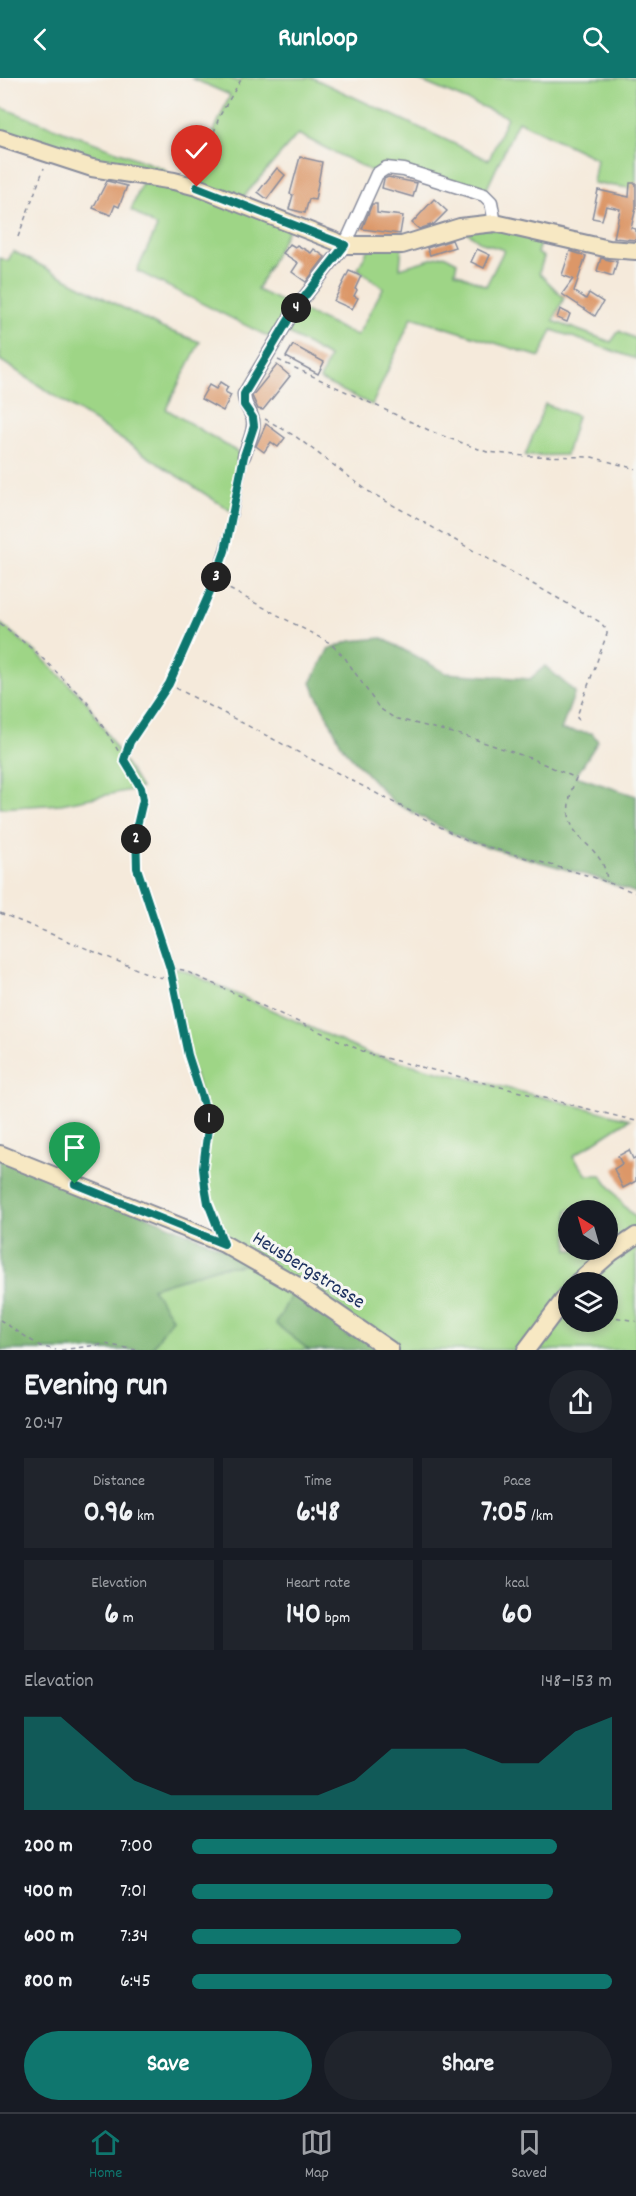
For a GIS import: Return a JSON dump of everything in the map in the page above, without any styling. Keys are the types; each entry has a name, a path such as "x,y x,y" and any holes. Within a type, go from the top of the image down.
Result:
{"street":[{"path":"0,138 49,156 92,168 174,181 197,187 345,245 402,245 460,227 495,223 609,249 636,251"},
{"path":"244,456 254,426 253,418 244,405 244,394 295,309 345,245 377,174 386,168 404,170 484,195 491,202 495,223"},
{"name":"Heusbergstrasse","path":"0,1154 224,1244 296,1285 390,1350"},
{"path":"589,1272 611,1253 636,1236"},
{"path":"526,1350 558,1307"}],"lane":[{"path":"124,760 130,742 169,684 213,585 234,513 244,456"}],"path":[{"path":"197,187 216,125 242,78"},
{"path":"18,237 49,156"},
{"path":"267,354 291,368 425,429 487,452 525,456 592,457 636,469"},
{"path":"253,418 270,420 368,491 600,622 607,630 607,634 578,713 577,718 583,723"},
{"path":"213,585 231,590 330,643 345,658 379,708 394,718 465,736 530,758 576,778 566,812 570,824 603,865 607,882"},
{"path":"0,623 38,653 87,702 141,788 143,800 136,830 137,868 170,968 188,1055 209,1120 203,1168 205,1186 208,1203 224,1244"},
{"path":"169,684 467,841 607,882 636,893"},
{"path":"0,913 156,977 172,978"},
{"path":"170,968 183,970 369,1054 636,1121"},
{"path":"618,1318 636,1321"},
{"path":"0,1320 40,1346 56,1350"},
{"path":"0,1325 6,1325"},
{"path":"62,1350 105,1344 136,1350"}],"green space":[{"path":"191,78 229,78 239,82 242,78 313,78 489,160 507,117 413,78 636,78 636,189 593,183 597,159 518,121 484,195 404,170 377,174 298,134 238,203 291,224 257,290 357,336 383,288 358,269 369,247 402,245 400,268 444,255 457,262 455,272 486,286 504,250 482,243 460,227 544,232 537,253 544,257 539,273 564,298 553,321 611,342 619,331 636,339 636,359 552,330 540,357 412,317 372,405 320,380 329,357 282,330 275,340 137,271 157,227 131,210 145,176 0,138 0,107 164,169 174,181 197,187 210,140 230,95"},
{"path":"13,251 162,328 200,342 166,409 244,456 234,513 0,360 0,258 8,261"},
{"path":"545,404 577,416 566,455 525,456"},
{"path":"0,623 37,653 87,702 141,788 61,804 0,808"},
{"path":"382,638 446,673 530,679 545,666 575,692 561,730 592,733 598,741 576,776 636,796 636,893 593,877 467,841 393,802 343,748 311,683 328,650 350,641"},
{"path":"170,968 183,970 369,1054 630,1119 573,1156 587,1175 601,1175 636,1218 636,1350 390,1350 276,1324 309,1350 151,1350 172,1318 151,1288 220,1267 260,1264 224,1244 208,1203 203,1168 209,1120 188,1055"},
{"path":"0,1154 261,1264 220,1267 152,1288 172,1318 151,1350 0,1350"},
{"path":"296,1285 390,1350 309,1350 276,1324"}],"building":[{"path":"300,157 322,162 315,200 309,199 305,213 289,209 293,195 290,194"},
{"path":"277,168 285,175 267,199 258,192"},
{"path":"388,177 417,183 413,197 382,188 384,179"},
{"path":"107,181 127,186 119,207 115,205 111,215 93,208"},
{"path":"630,183 636,183 636,208 631,228 636,229 636,240 614,238 620,209 606,206 602,220 592,218 598,190 629,197"},
{"path":"434,199 447,211 434,224 419,229 412,223"},
{"path":"372,204 377,204 377,213 403,216 400,234 362,229"},
{"path":"452,240 455,247 430,255 427,248"},
{"path":"290,244 295,247 297,245 311,253 314,249 325,257 306,282 292,272 298,263 283,253"},
{"path":"477,249 490,255 484,268 471,262"},
{"path":"570,251 586,256 574,291 586,299 589,293 603,302 595,316 562,294 573,279 562,275"},
{"path":"601,258 617,262 613,276 597,271"},
{"path":"349,271 361,276 354,296 358,298 352,309 334,301"},
{"path":"560,309 570,314 567,322 557,318"},
{"path":"293,345 324,362 318,374 286,357"},
{"path":"277,365 290,376 263,410 258,409 252,396"},
{"path":"220,382 228,387 225,392 231,395 223,411 201,399 209,385 216,389"},
{"path":"266,424 285,438 278,447 271,442 264,452 256,446"},
{"path":"629,1150 633,1159 636,1157 636,1181 623,1188 614,1169 622,1164 618,1156"}],"route":[{"path":"75,1184 224,1244 208,1203 205,1186 203,1168 209,1120 188,1055 170,968 137,868 135,849 136,830 143,800 141,788 124,760 130,742 169,684 213,585 225,551 244,456 254,426 253,418 244,405 244,394 295,309 345,245 197,187"}]}
